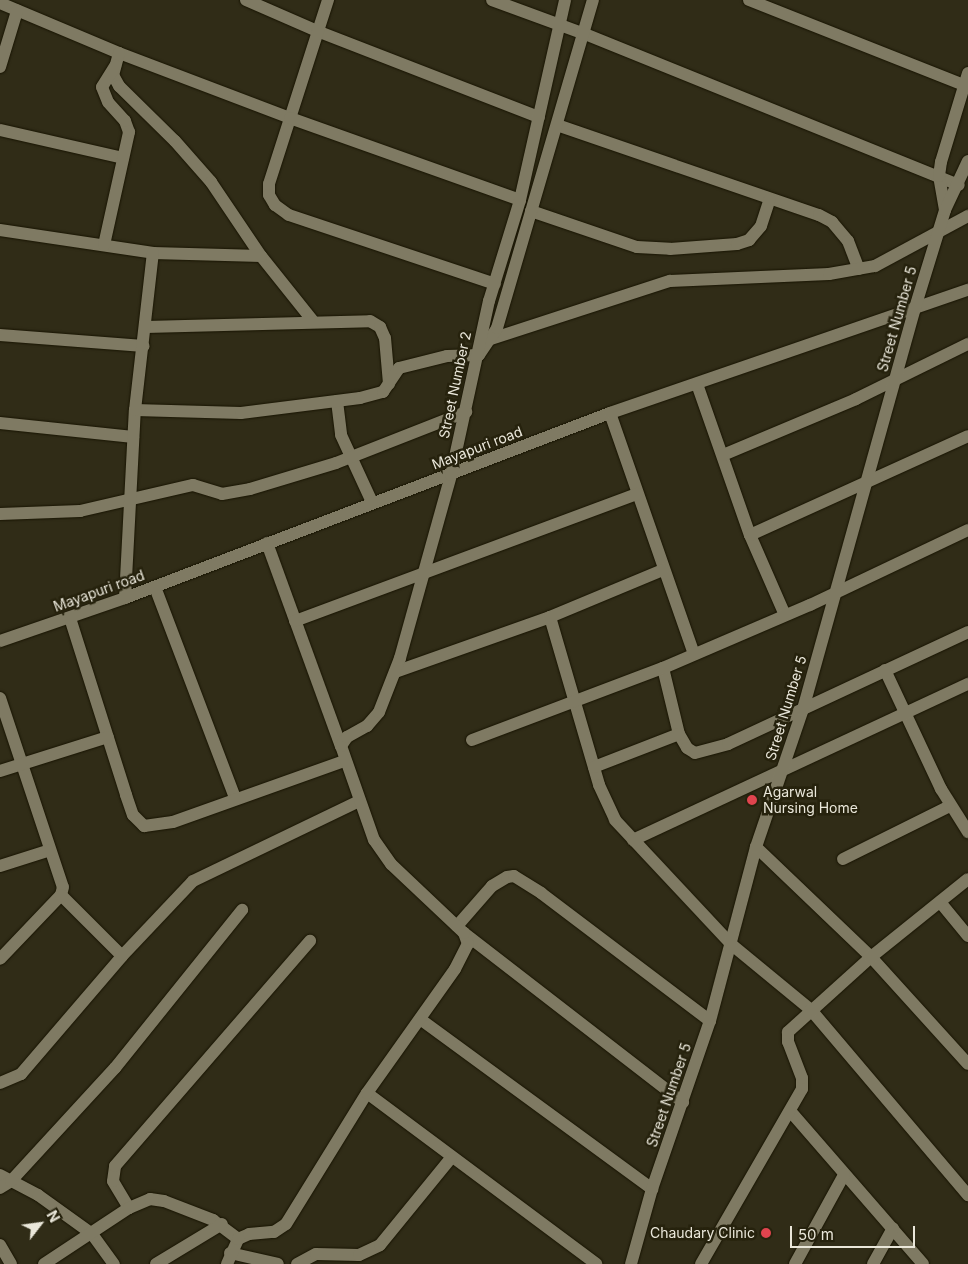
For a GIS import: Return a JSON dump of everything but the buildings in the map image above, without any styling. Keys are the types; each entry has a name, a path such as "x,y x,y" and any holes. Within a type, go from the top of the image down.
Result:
{"street":[{"path":"246,0 318,31 539,117"},
{"path":"328,0 269,184 270,196 275,205 289,215 495,284"},
{"path":"492,0 560,24 959,185"},
{"name":"Street Number 2","path":"341,746 347,737 370,723 379,712 395,672 450,475 495,284 520,200 565,0"},
{"path":"135,410 241,413 373,396 383,392 399,368 419,362 479,355 491,339 594,0"},
{"path":"749,0 966,79 940,176 945,210"},
{"path":"0,3 119,53 290,118 520,200"},
{"path":"0,67 17,11"},
{"path":"119,53 113,75 119,86 194,162 261,256 312,320"},
{"path":"104,245 128,128 108,102 102,87 115,66"},
{"path":"557,125 832,222 848,241 859,269"},
{"path":"0,130 123,158"},
{"name":"Street Number 5","path":"631,1264 652,1188 710,1021 732,945 756,847 803,709 914,311 938,232 945,210 959,185 968,161"},
{"path":"531,211 637,246 670,249 737,244 749,240 760,226 770,199"},
{"path":"491,339 670,281 829,274 859,269 899,255 968,216"},
{"path":"0,230 153,253 261,256"},
{"path":"125,598 132,500 135,410 144,346 153,253"},
{"name":"Mayapuri road","path":"0,641 155,587 372,502 450,475 610,413 914,311 968,290"},
{"path":"146,327 363,319 376,323 385,338 389,384"},
{"path":"0,335 144,346"},
{"path":"723,455 896,380 968,344"},
{"path":"697,384 750,536 785,615"},
{"path":"337,401 338,424 372,502"},
{"path":"0,514 80,511 192,485 214,494 227,494 352,457 466,412"},
{"path":"610,413 663,570 694,654"},
{"path":"0,423 133,437"},
{"path":"750,536 968,436"},
{"path":"295,621 422,576 637,494"},
{"path":"472,740 578,702 663,668 836,592 968,530"},
{"path":"267,543 341,746 353,786 374,840 390,864 461,929 683,1102"},
{"path":"395,672 550,617 663,570"},
{"path":"155,587 235,798"},
{"path":"550,617 578,702 594,767 607,807 633,840 732,945 811,1010 968,1195"},
{"path":"70,618 133,815 144,826 173,822 235,798 344,761"},
{"path":"663,668 679,734 690,752 708,751 968,633"},
{"path":"885,670 950,806 968,832"},
{"path":"633,840 968,684"},
{"path":"0,698 20,765 63,887 61,895 0,959"},
{"path":"594,767 679,734"},
{"path":"0,771 108,737"},
{"path":"0,1083 21,1074 122,956 193,881 359,801"},
{"path":"843,859 950,806"},
{"path":"756,847 796,888 871,957 968,1064"},
{"path":"0,866 50,850"},
{"path":"461,929 492,886 507,877 514,876 541,892 710,1021"},
{"path":"702,1264 732,1206 791,1112 802,1083 788,1042 788,1032 871,957 968,879"},
{"path":"61,895 122,956"},
{"path":"940,902 968,936"},
{"path":"0,1188 6,1178 115,1068 242,910"},
{"path":"278,1264 228,1258 238,1239 282,1228 367,1093 466,950 468,938 461,929"},
{"path":"129,1208 113,1181 115,1166 310,941"},
{"path":"420,1019 652,1188"},
{"path":"367,1093 451,1158 596,1264"},
{"path":"791,1112 923,1264"},
{"path":"297,1264 316,1254 359,1255 380,1245 451,1158"},
{"path":"795,1264 844,1175"},
{"path":"6,1178 38,1196 92,1234 114,1264"},
{"path":"44,1264 129,1208 156,1199 222,1224 238,1239"},
{"path":"156,1264 222,1224"},
{"path":"873,1264 893,1228"},
{"path":"0,1245 11,1264"}],"place":[{"name":"Agarwal Nursing Home","path":"752,800"},
{"name":"Chaudary Clinic","path":"766,1233"}]}
